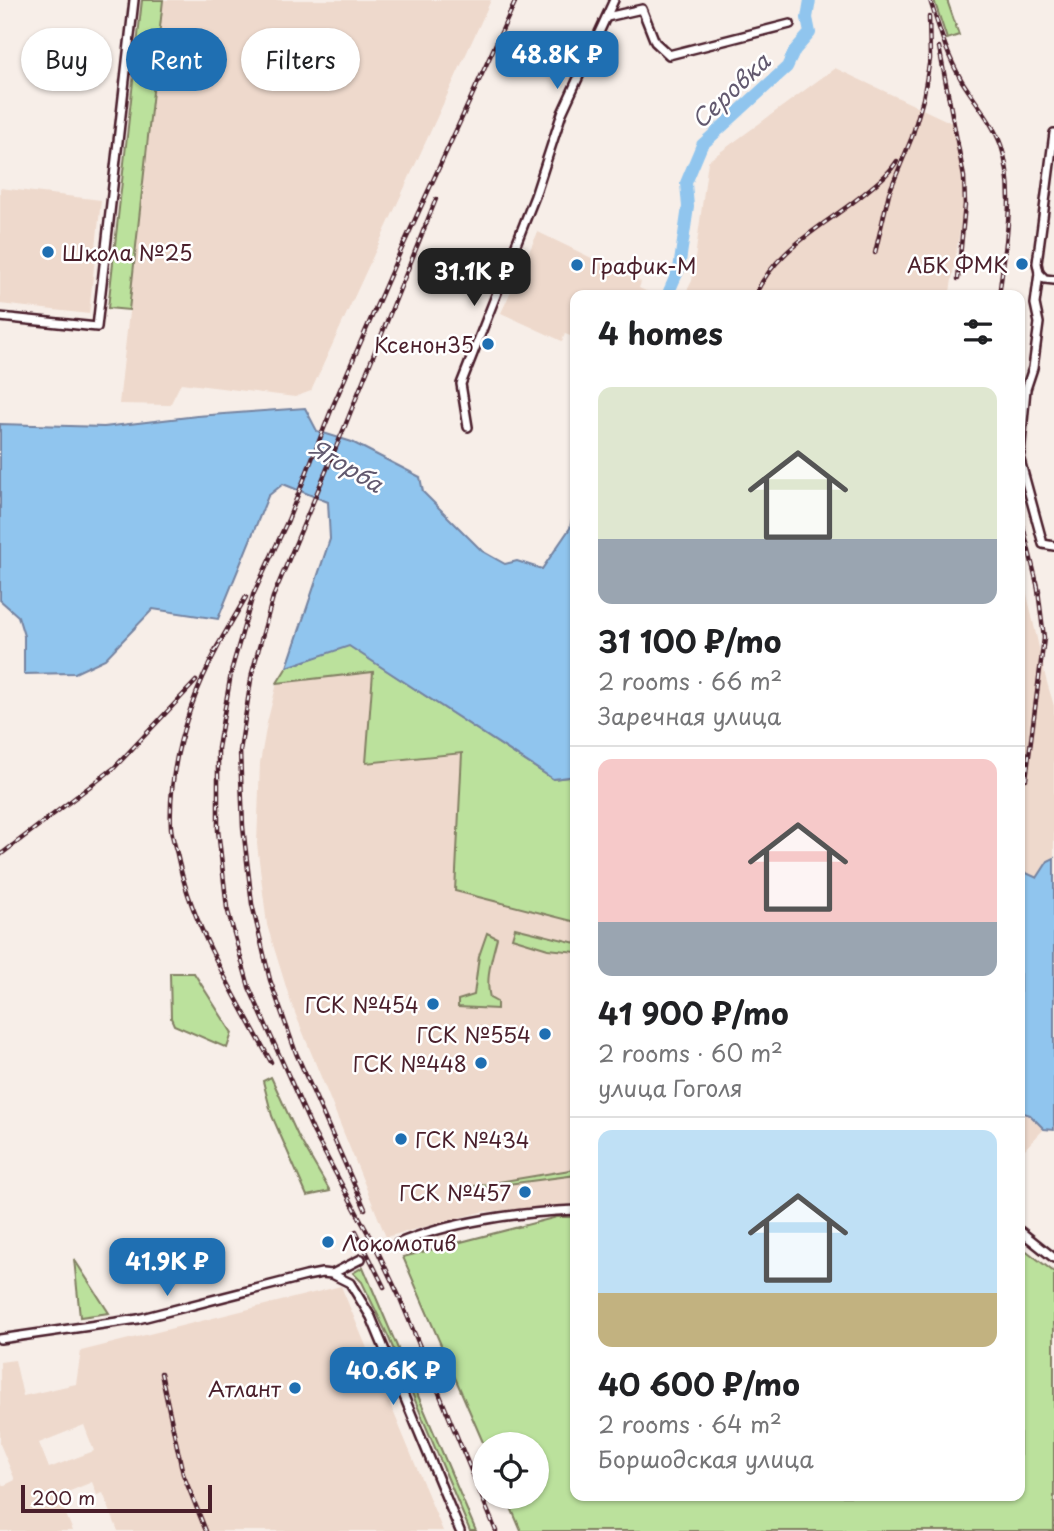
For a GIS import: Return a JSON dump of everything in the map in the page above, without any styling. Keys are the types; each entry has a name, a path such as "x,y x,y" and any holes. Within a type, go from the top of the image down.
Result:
{"street":[{"path":"0,317 97,327 134,0"},
{"path":"468,427 461,384 487,312 535,196 562,113 614,0"},
{"path":"607,17 642,9 655,42 669,55 790,24"},
{"path":"1025,400 1033,368 1039,323 1035,304 1039,273 1037,263 1054,133"},
{"path":"1039,273 1045,279 1054,280"},
{"path":"1025,478 1043,544 1054,546"},
{"path":"397,1244 469,1223 542,1211 570,1210"},
{"path":"1025,1235 1054,1258"},
{"path":"332,1274 361,1259"},
{"path":"0,1339 138,1319 306,1276 332,1274 350,1283 371,1317 460,1531"}],"shaded area":[{"path":"163,0 491,0 311,391 295,397 181,383 170,405 119,404 153,91 227,91 227,28 160,28"},
{"path":"835,68 954,124 966,192 950,290 687,290 692,281 708,161"},
{"name":"Школа №25","path":"0,188 101,200 89,314 0,304"},
{"path":"538,232 641,282 639,288 644,290 570,290 570,336 565,334 562,341 501,313"},
{"path":"1025,585 1054,706 1054,858 1048,861 1037,878 1025,872"},
{"path":"373,672 462,753 456,891 570,920 570,1205 481,1212 386,1237 291,1003 267,925 257,844 260,763 277,683"},
{"path":"1025,1114 1044,1129 1025,1149"},
{"path":"341,1286 443,1531 118,1531 103,1493 97,1495 92,1482 58,1496 73,1531 0,1531 0,1480 3,1486 15,1480 0,1444 0,1362 15,1360 23,1396 76,1384 81,1351","holes":["84,1425 94,1451 49,1468 39,1443"]}],"green space":[{"path":"142,0 163,0 160,28 139,28"},
{"path":"934,0 947,0 959,35 947,39"},
{"path":"132,91 153,91 129,310 108,308"},
{"path":"348,645 553,779 570,777 570,920 455,891 462,753 366,763 373,672 277,683 287,667"},
{"path":"515,928 570,942 570,951 548,949 512,938"},
{"path":"487,933 497,938 488,983 490,998 497,1002 497,1009 458,1007 458,1000 474,995 479,956"},
{"path":"170,973 194,973 232,1033 227,1048 174,1025 171,1018"},
{"path":"271,1077 298,1136 330,1191 307,1196 272,1116 263,1081"},
{"path":"570,1170 570,1176 477,1188 474,1186"},
{"path":"557,1217 570,1217 570,1501 1025,1501 1025,1250 1054,1272 1054,1531 521,1531 512,1509 549,1509 549,1432 479,1432 403,1257"},
{"path":"74,1259 109,1313 80,1317"},
{"path":"363,1267 476,1531 470,1531 388,1336 362,1282 353,1273"}],"water":[{"name":"Ягорба","path":"305,408 317,431 352,442 420,477 423,492 482,551 505,564 517,561 542,569 570,528 570,777 553,779 349,646 287,667 330,539 328,502 283,484 268,496 218,619 153,609 105,659 75,673 24,674 24,636 18,616 0,600 0,424 104,427 197,416"},
{"path":"1054,858 1054,1130 1044,1129 1025,1114 1025,872 1037,878 1048,861"}],"waterway":[{"name":"Серовка","path":"670,290 679,269 688,207 686,183 702,145 787,67 795,50 810,33 807,18 810,0"}],"railway":[{"path":"496,1531 399,1296 314,1133 249,987 227,908 218,830 218,748 232,668 253,595 288,520 332,408 396,261 516,0"},
{"path":"930,0 952,62 993,128 1006,163 1009,201 1000,290"},
{"path":"875,253 889,193 912,137 923,99 930,59 929,17"},
{"path":"939,47 964,177 965,204 958,279"},
{"path":"758,290 775,264 789,250 875,185 897,161"},
{"path":"365,1209 296,1053 270,980 252,904 243,827 240,751 252,673 273,597 436,199"},
{"path":"1025,535 1039,592"},
{"path":"1026,779 1044,638 1037,582"},
{"path":"214,652 246,597"},
{"path":"219,645 198,688 183,733 173,780 171,828 184,881 204,935 271,1062"},
{"path":"0,855 114,768 196,681"},
{"path":"356,1231 384,1287"},
{"path":"161,1373 183,1474 206,1531"}],"place":[{"name":"Школа №25","path":"48,252"},
{"name":"АБК ФМК","path":"1022,264"},
{"name":"График-М","path":"577,265"},
{"name":"Ксенон35","path":"488,344"},
{"name":"ГСК №454","path":"433,1004"},
{"name":"ГСК №554","path":"545,1034"},
{"name":"ГСК №448","path":"481,1063"},
{"name":"ГСК №434","path":"401,1139"},
{"name":"ГСК №457","path":"525,1192"},
{"name":"Локомотив","path":"328,1242"},
{"name":"Атлант","path":"295,1388"}]}
